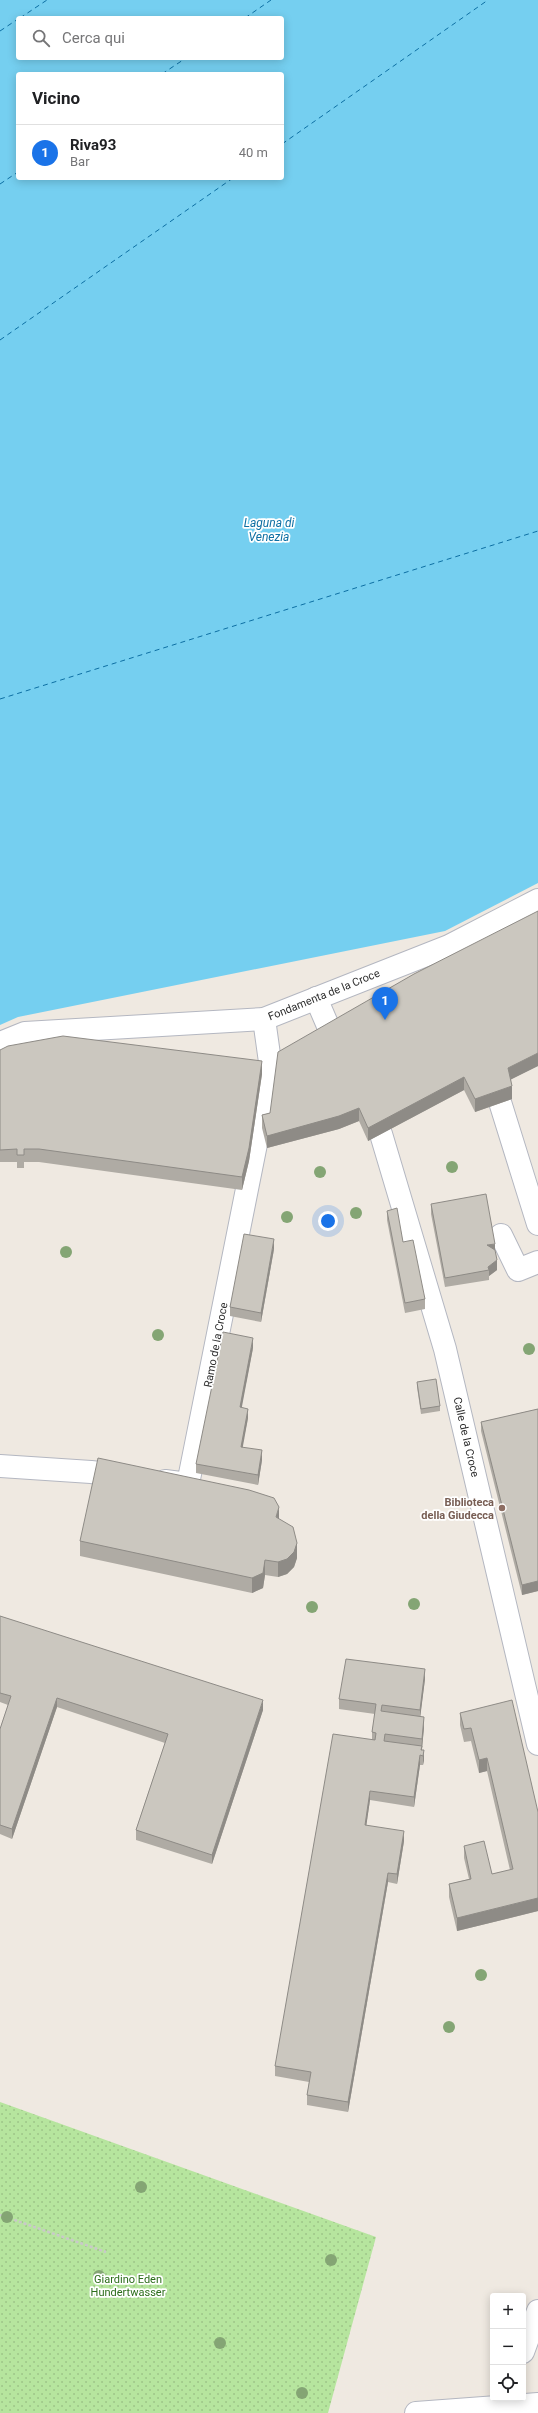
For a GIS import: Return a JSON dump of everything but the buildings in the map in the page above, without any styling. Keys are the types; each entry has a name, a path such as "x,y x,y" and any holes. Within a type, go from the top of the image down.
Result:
{"street":[{"name":"Fondamenta de la Croce","path":"0,1043 25,1033 264,1019 449,946 538,900"},
{"path":"435,951 444,970"},
{"path":"316,998 331,1033"},
{"name":"Ramo de la Croce","path":"0,1466 91,1472 188,1484 271,1069 264,1019"},
{"path":"500,1102 538,1224"},
{"name":"Calle de la Croce","path":"381,1134 445,1349 538,1744"},
{"path":"500,1235 518,1270 538,1262"},
{"path":"526,2344 538,2311"},
{"path":"416,2413 504,2402 538,2404"}],"path":[{"path":"0,2215 106,2252"}],"green space":[{"name":"Giardino Eden Hundertwasser","path":"0,2102 376,2237 328,2413 0,2413"}],"water":[{"name":"Laguna di Venezia","path":"0,0 538,0 538,883 445,931 18,1017 0,1025"}],"ferry route":[{"path":"23,16 47,0"},
{"path":"248,16 271,0"},
{"path":"284,143 488,0"},
{"path":"0,31 16,20"},
{"path":"165,72 183,60"},
{"path":"0,184 16,173"},
{"path":"0,340 230,180"},
{"path":"0,699 538,531"}],"place":[{"name":"Riva93","path":"385,1020"},
{"name":"Biblioteca della Giudecca","path":"502,1508"}]}
